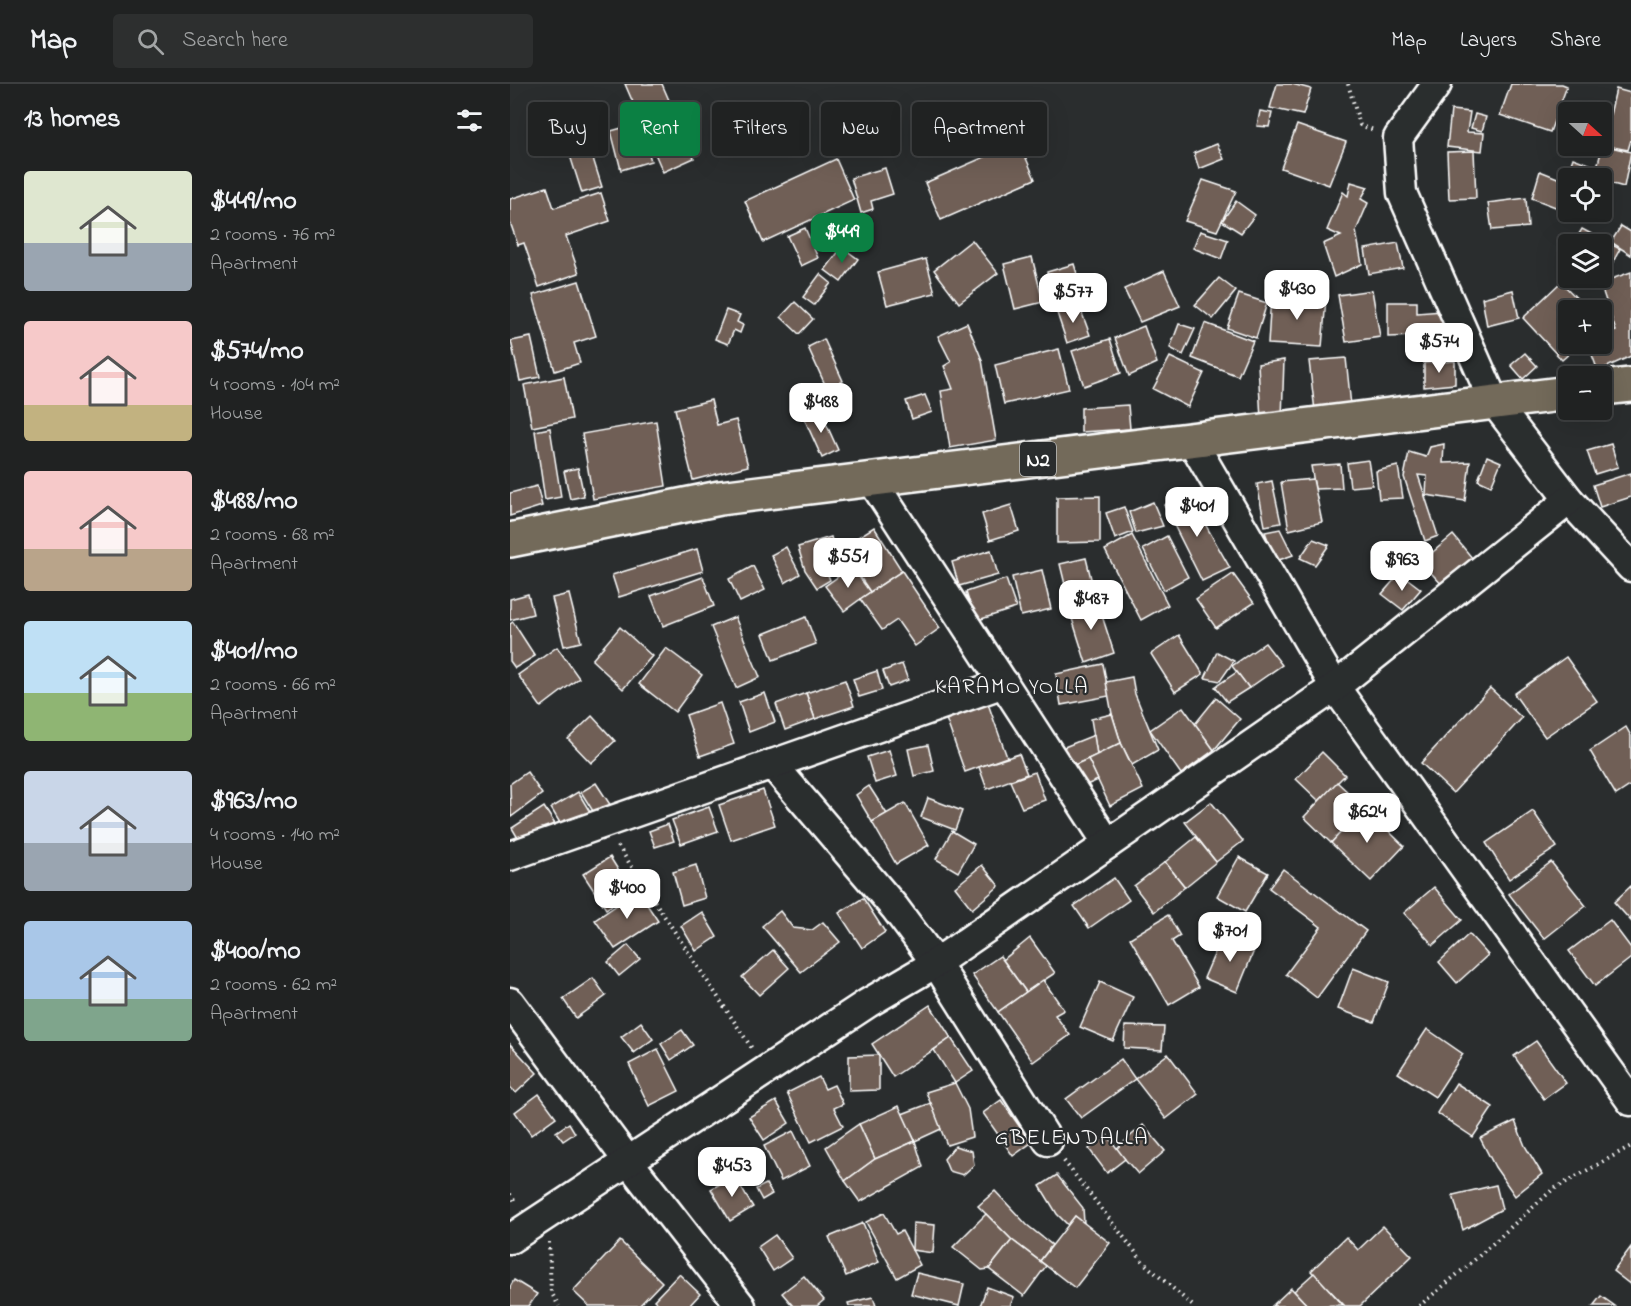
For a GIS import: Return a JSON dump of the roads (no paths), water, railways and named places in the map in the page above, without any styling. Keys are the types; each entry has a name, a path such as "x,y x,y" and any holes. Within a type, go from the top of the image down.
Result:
{"highway":[{"path":"1612,387 1631,385"},
{"name":"N2","path":"510,540 720,498 1558,394"}],"street":[{"path":"1437,84 1398,138 1402,193 1494,402 1569,500 1631,567"},
{"path":"1192,441 1335,687 1631,1101"},
{"path":"871,479 1108,844"},
{"path":"510,1239 868,1003 936,963 1335,687 1569,500"},
{"path":"510,856 1004,683"},
{"path":"772,764 896,908 936,963 1048,1141"},
{"path":"510,1002 628,1161 741,1306"}],"district":[{"name":"KARAMO YOLLA","path":"1012,685"},
{"name":"GBELENDALLA","path":"1072,1136"}]}
